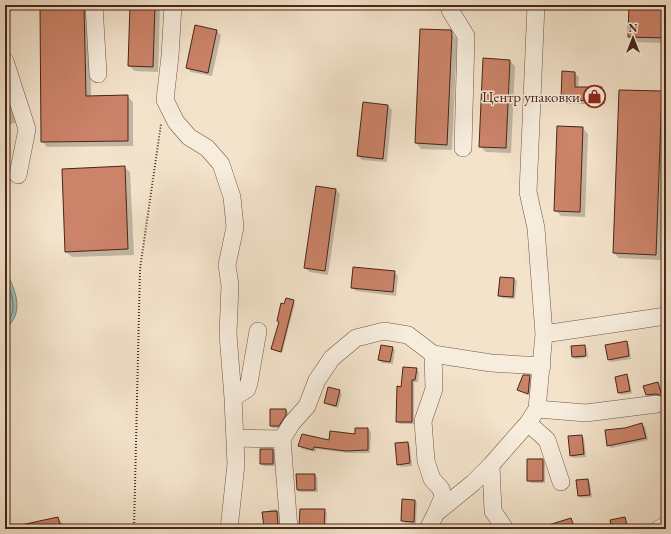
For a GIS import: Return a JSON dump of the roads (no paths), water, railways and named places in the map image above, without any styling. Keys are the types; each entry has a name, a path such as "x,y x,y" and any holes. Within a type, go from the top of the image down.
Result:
{"lane":[{"path":"94,5 98,74"},
{"path":"173,5 165,100 176,122 189,137 207,148 221,164 232,197 235,227 227,265 230,285 228,334 236,464 229,529"},
{"path":"450,5 450,10 466,36 463,148"},
{"path":"436,513 473,483 491,465 532,416 542,366 544,334 536,228 528,192 536,5"},
{"path":"5,61 27,129 18,175"},
{"path":"544,334 666,316"},
{"path":"233,398 247,388 249,383 258,331"},
{"path":"289,529 282,439 292,423 307,406 317,380 332,358 356,338 384,331 408,335 433,354 491,363 542,366"},
{"path":"428,529 443,497 442,489 432,479 426,461 423,421 434,388 433,354"},
{"path":"532,416 586,413 657,404"},
{"path":"532,416 547,440 561,482"},
{"path":"235,438 282,439"},
{"path":"491,465 493,511 505,529"},
{"path":"659,529 666,525"}],"water":[{"path":"5,269 15,293 17,308 11,322 5,329"}],"place":[{"name":"Центр упаковки","path":"595,96"}]}
